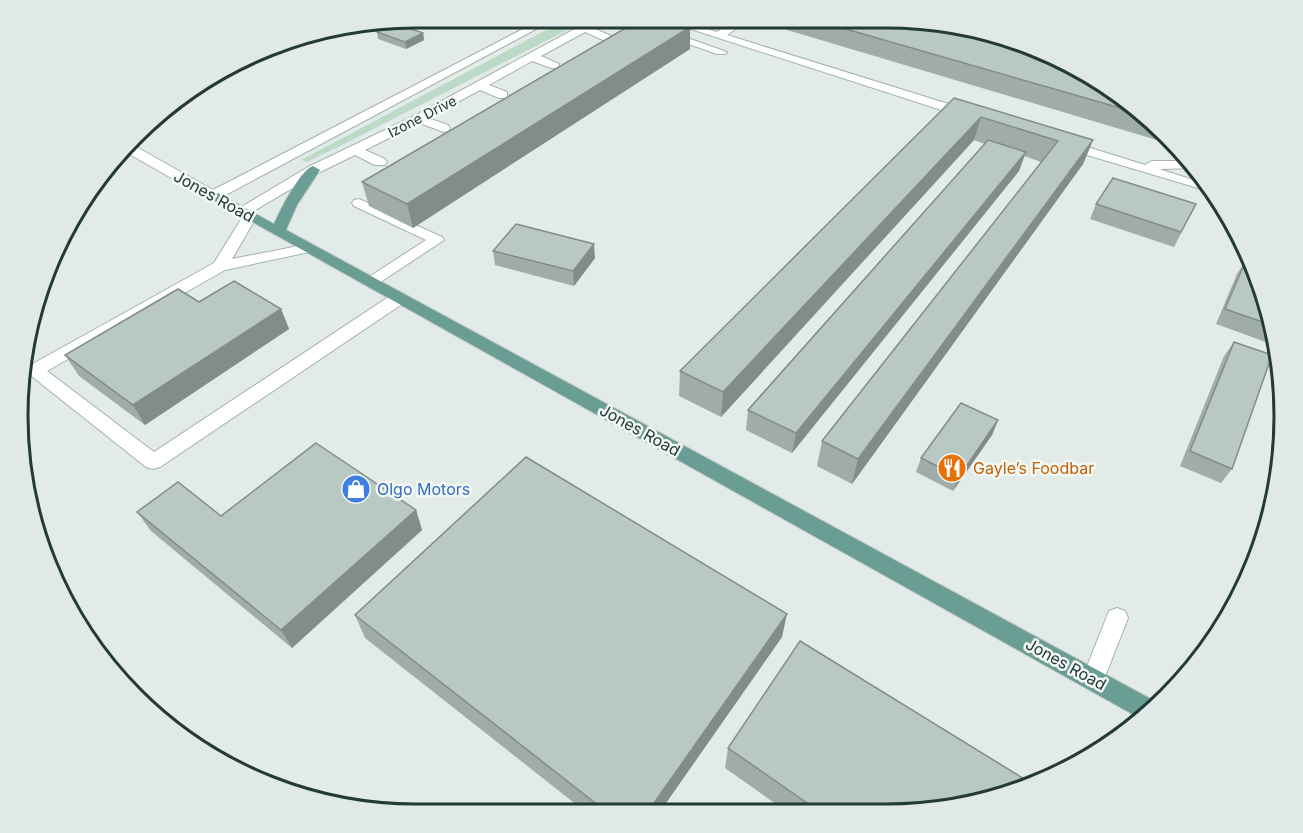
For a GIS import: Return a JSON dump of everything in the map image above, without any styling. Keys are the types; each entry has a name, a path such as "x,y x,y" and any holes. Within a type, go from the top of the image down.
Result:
{"main road":[{"path":"278,231 290,205 313,170"},
{"name":"Jones Road","path":"213,196 1144,706"}],"street":[{"name":"Izone Drive","path":"213,196 533,28"},
{"name":"Izone Drive","path":"246,214 313,170 418,119 584,28"},
{"path":"584,28 607,38"},
{"path":"649,28 721,52"},
{"path":"693,28 976,116"},
{"path":"718,36 731,28"},
{"path":"531,57 555,66"},
{"path":"479,85 503,95"},
{"path":"418,119 444,128"},
{"path":"1055,141 1198,185"},
{"path":"354,150 380,162"},
{"name":"Jones Road","path":"134,151 213,196"},
{"path":"1134,165 1181,165"},
{"path":"371,282 437,240 359,203 378,192"},
{"path":"220,266 246,214"},
{"path":"309,248 220,266 35,370 153,462 399,298"},
{"path":"1093,679 1117,618"}],"green space":[{"path":"550,28 571,28 346,143 307,162 301,160"}],"building":[{"path":"410,28 423,33 405,42 377,32"},
{"path":"626,28 688,28 407,204 362,182"},
{"path":"842,28 912,29 987,42 1035,58 1081,80 1123,109"},
{"path":"954,98 1093,140 858,459 822,441 1058,141 981,117 723,392 680,371"},
{"path":"988,140 1026,152 796,433 748,410"},
{"path":"1113,178 1196,204 1181,232 1096,204"},
{"path":"516,224 594,244 573,271 493,251"},
{"path":"1244,265 1262,322 1225,309"},
{"path":"234,281 281,309 133,405 65,355 178,289 199,302"},
{"path":"1234,342 1269,354 1270,360 1232,469 1190,451"},
{"path":"961,403 998,420 959,477 921,458"},
{"path":"316,443 416,510 281,630 137,512 178,482 221,516"},
{"path":"526,457 787,614 653,804 596,804 355,615"},
{"path":"800,641 1024,779 962,797 912,804 809,804 728,748"}],"place":[{"name":"Gayle’s Foodbar","path":"952,468"},
{"name":"Olgo Motors","path":"356,489"}]}
